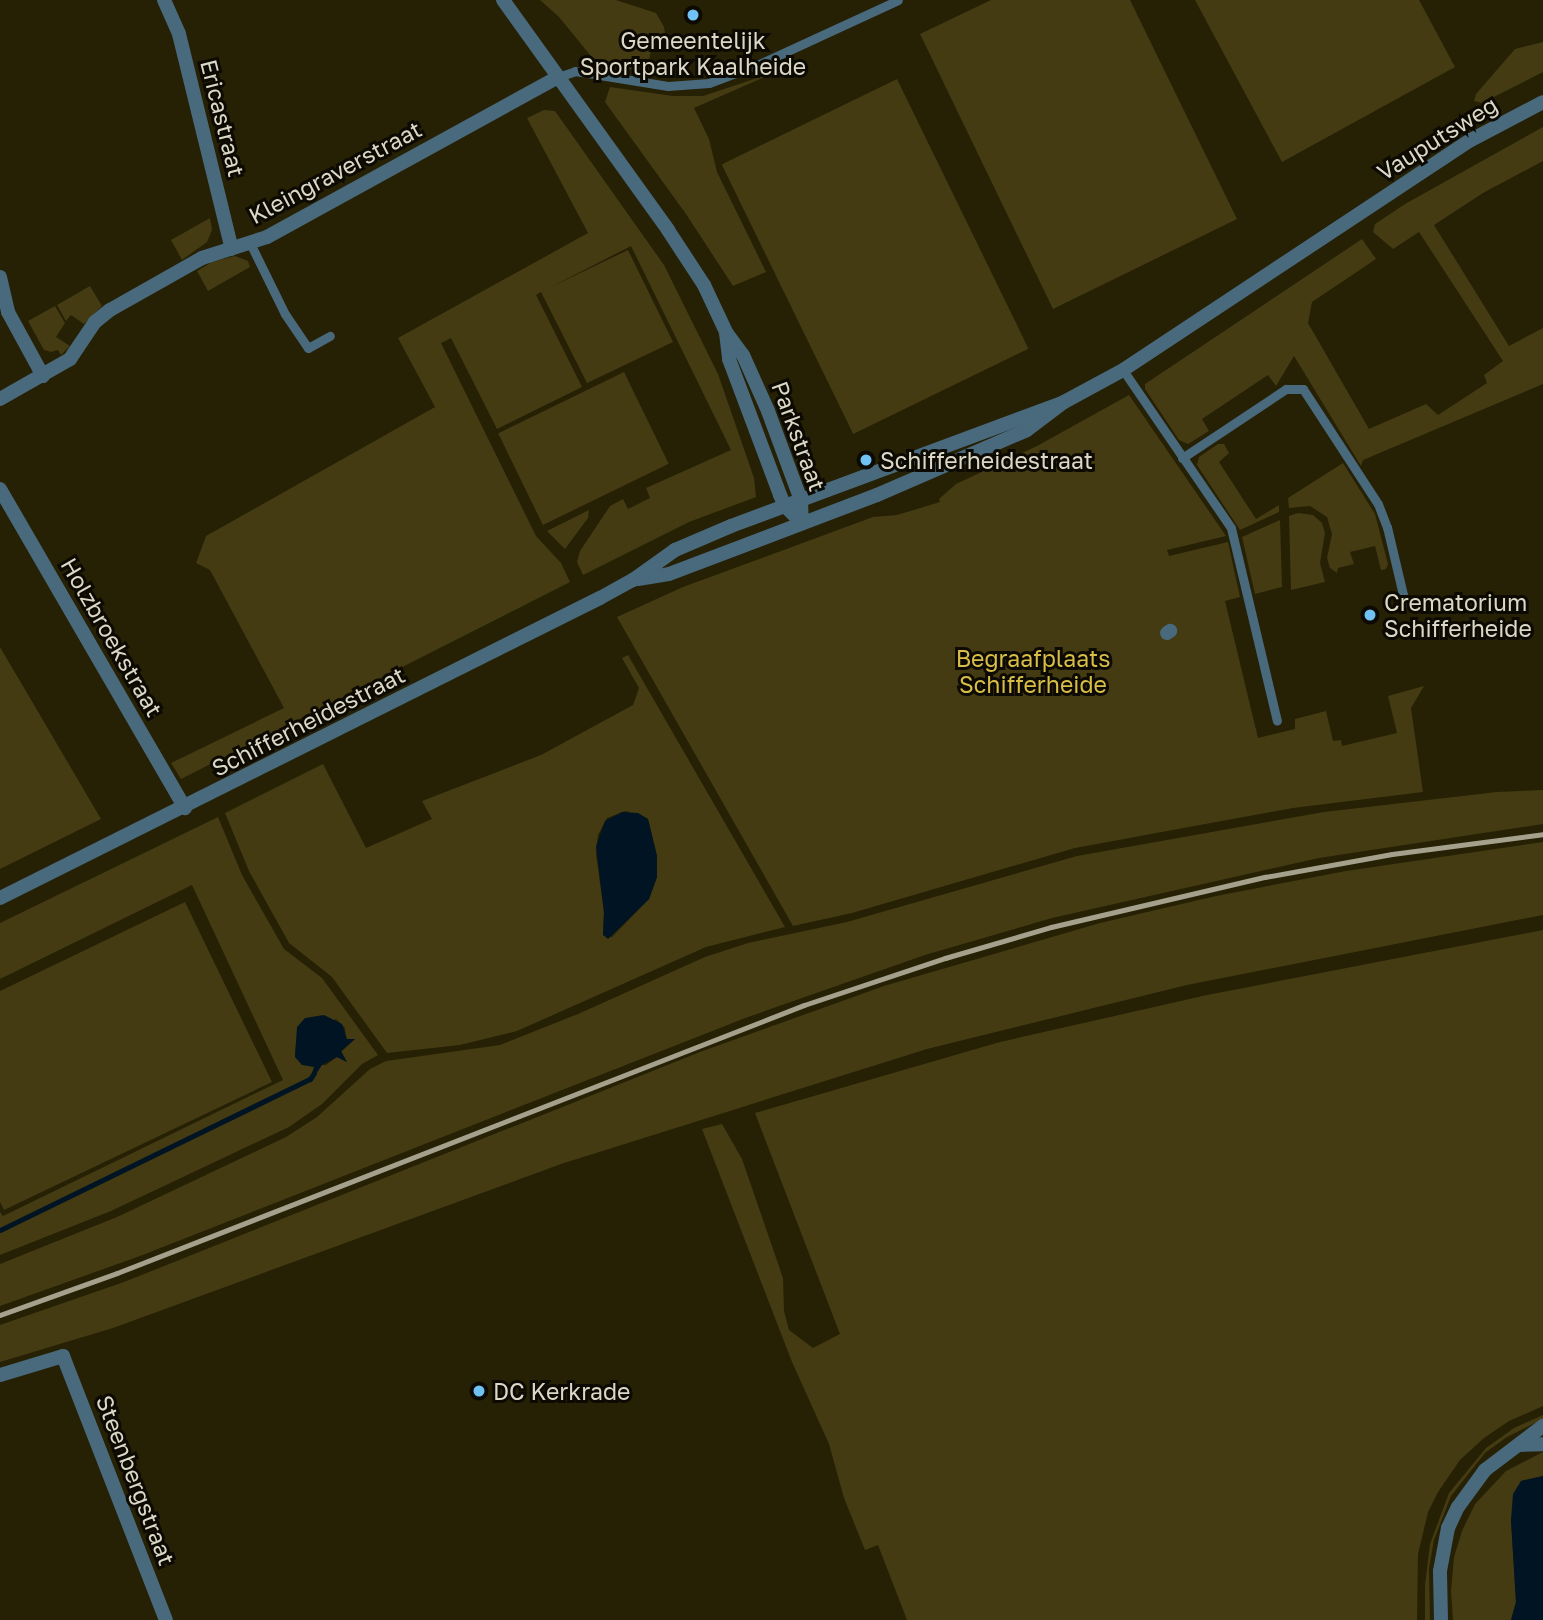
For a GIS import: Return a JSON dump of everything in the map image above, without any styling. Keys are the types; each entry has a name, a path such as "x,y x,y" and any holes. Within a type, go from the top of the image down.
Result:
{"street":[{"name":"Ericastraat","path":"164,0 179,34 232,249"},
{"name":"Parkstraat","path":"503,0 668,230 704,285 726,332 744,355 801,500 802,523"},
{"name":"Kleingraverstraat","path":"0,399 43,376 76,354 95,322 110,310 202,258 267,237 558,77"},
{"name":"Vauputsweg","path":"1357,215 1471,140 1543,102"},
{"name":"Schifferheidestraat","path":"0,898 185,808 634,580 675,550 1064,402 1123,370 1357,215"},
{"path":"0,277 8,312 43,376"},
{"name":"Parkstraat","path":"726,332 729,359 785,506 802,523"},
{"name":"Schifferheidestraat","path":"634,580 669,574 947,467 1027,430 1064,402"},
{"name":"Holzbroekstraat","path":"0,489 185,808"},
{"name":"Steenbergstraat","path":"0,1376 63,1356 166,1620"},
{"path":"1441,1620 1440,1571 1448,1528 1458,1507 1485,1470 1543,1426"},
{"path":"1520,1445 1543,1444"}],"lane":[{"path":"558,77 575,71 668,86 709,83 757,65 898,0"},
{"path":"250,243 285,314 308,348 330,336"},
{"path":"1123,370 1231,528 1277,721"},
{"path":"1182,458 1286,389 1303,389 1378,504 1387,527 1405,603"}],"green space":[{"path":"540,0 616,0 656,13 664,27 668,50 652,47 646,73 595,61 559,17"},
{"path":"991,0 1130,0 1237,219 1053,309 920,34"},
{"path":"1195,0 1419,0 1455,67 1282,162"},
{"path":"1543,42 1543,72 1482,103 1474,101 1476,94 1515,49"},
{"path":"778,71 694,108 709,139 717,172 766,272 733,286 686,214 605,102 610,87 673,96 703,96"},
{"path":"897,79 1029,349 853,434 722,164"},
{"path":"544,110 555,111 664,265 718,374 754,478 756,497 689,522 583,575 577,562 580,551 610,506 623,499 628,509 650,498 646,488 731,450 631,246 551,287 628,250 673,342 587,383 541,292 536,295 582,387 497,429 451,338 441,343 536,536 561,563 570,582 181,779 171,763 284,708 210,570 196,563 206,536 435,407 398,338 588,233 527,118"},
{"path":"1543,127 1543,161 1483,193 1434,225 1509,346 1543,328 1543,384 1363,460 1361,466 1294,356 1276,386 1268,375 1202,419 1209,431 1188,444 1179,440 1145,389 1145,384 1362,239 1376,259 1312,302 1308,323 1369,429 1426,404 1438,415 1487,383 1484,375 1503,361 1419,232 1393,249 1373,232 1375,224 1405,204"},
{"path":"210,218 212,230 207,242 182,260 171,240"},
{"path":"235,256 248,261 250,267 208,291 197,271 212,262"},
{"path":"90,286 102,306 84,324 71,315 66,321 57,305"},
{"path":"55,306 65,323 56,337 70,346 61,355 58,350 44,350 28,321"},
{"path":"624,372 669,464 543,525 498,433"},
{"name":"Begraafplaats Schifferheide","path":"1129,395 1226,536 1167,550 1169,556 1228,542 1240,597 1225,601 1258,738 1295,729 1295,719 1326,711 1333,741 1341,740 1342,746 1397,733 1388,696 1424,686 1411,708 1423,792 1293,808 1075,848 852,913 793,926 617,617 683,587 873,517 897,515 940,502 939,499 956,484 1037,446"},
{"path":"1218,444 1224,444 1229,453 1219,462 1256,519 1279,505 1279,512 1240,530 1197,465 1199,457"},
{"path":"1343,463 1375,514 1388,564 1386,569 1381,570 1375,546 1350,552 1354,564 1338,568 1337,573 1330,568 1327,558 1332,534 1327,517 1310,506 1289,508 1288,498"},
{"path":"589,510 588,518 565,549 547,531"},
{"path":"1298,513 1313,515 1322,523 1325,533 1320,563 1325,582 1291,590 1289,516"},
{"path":"1280,520 1282,587 1255,594 1242,537"},
{"path":"0,647 101,819 0,869"},
{"path":"628,655 785,927 706,947 517,1031 460,1045 387,1053 332,977 289,943 249,871 225,813 323,764 366,848 432,819 422,801 541,755 633,705 639,688 622,658","holes":["626,811 648,819 657,856 657,877 649,899 612,937 603,935 604,912 596,854 598,835 607,818"]},
{"path":"1543,790 1543,824 1319,858 1052,918 925,955 748,1017 140,1256 0,1306 0,1264 117,1217 286,1137 317,1117 370,1069 386,1061 500,1045 578,1014 705,957 748,943 847,922 1077,856 1324,812 1497,792"},
{"path":"218,817 242,875 284,949 322,978 378,1055 362,1064 322,1104 289,1127 111,1211 0,1255 0,1212 3,1216 283,1080 192,885 0,979 0,923","holes":["336,1019 345,1028 346,1039 355,1039 341,1052 347,1062 337,1057 326,1065 302,1065 295,1054 296,1043"]},
{"path":"1543,842 1543,915 1187,985 927,1049 561,1164 113,1328 0,1362 0,1325 124,1282 700,1052 884,986 1100,923 1216,896 1346,871"},
{"path":"185,902 272,1082 4,1210 0,1202 0,991"},
{"path":"1543,930 1543,1406 1509,1421 1484,1438 1460,1460 1438,1492 1428,1512 1418,1554 1417,1620 907,1620 878,1545 865,1550 844,1498 829,1444 792,1362 702,1129 722,1124 742,1159 783,1278 784,1311 789,1330 813,1348 840,1334 755,1113 1000,1042 1207,995"},
{"path":"1543,1415 1543,1419 1507,1437 1485,1453 1451,1496 1434,1540 1429,1568 1430,1620 1425,1620 1425,1585 1430,1544 1449,1493 1486,1448 1514,1428"},
{"path":"1543,1452 1543,1476 1521,1481 1511,1520 1516,1602 1511,1620 1453,1620 1451,1591 1454,1557 1462,1531 1475,1504 1506,1471"}],"water":[{"path":"622,812 638,813 648,819 657,856 657,877 649,899 608,939 603,935 604,912 596,846 605,821"},
{"path":"324,1015 342,1024 347,1039 355,1039 341,1051 347,1062 337,1057 322,1065 316,1074 312,1073 314,1067 302,1065 295,1057 297,1027 305,1018"},
{"path":"1543,1476 1543,1620 1511,1620 1516,1602 1511,1520 1513,1494 1521,1481"}],"waterway":[{"path":"0,1230 310,1079 314,1073"}],"railway":[{"path":"0,1315 117,1273 804,1005 945,958 1051,927 1265,877 1392,854 1543,834"}],"place":[{"name":"Gemeentelijk Sportpark Kaalheide","path":"693,15"},
{"name":"Schifferheidestraat","path":"866,460"},
{"name":"Crematorium Schifferheide","path":"1370,615"},
{"name":"DC Kerkrade","path":"479,1391"}]}
